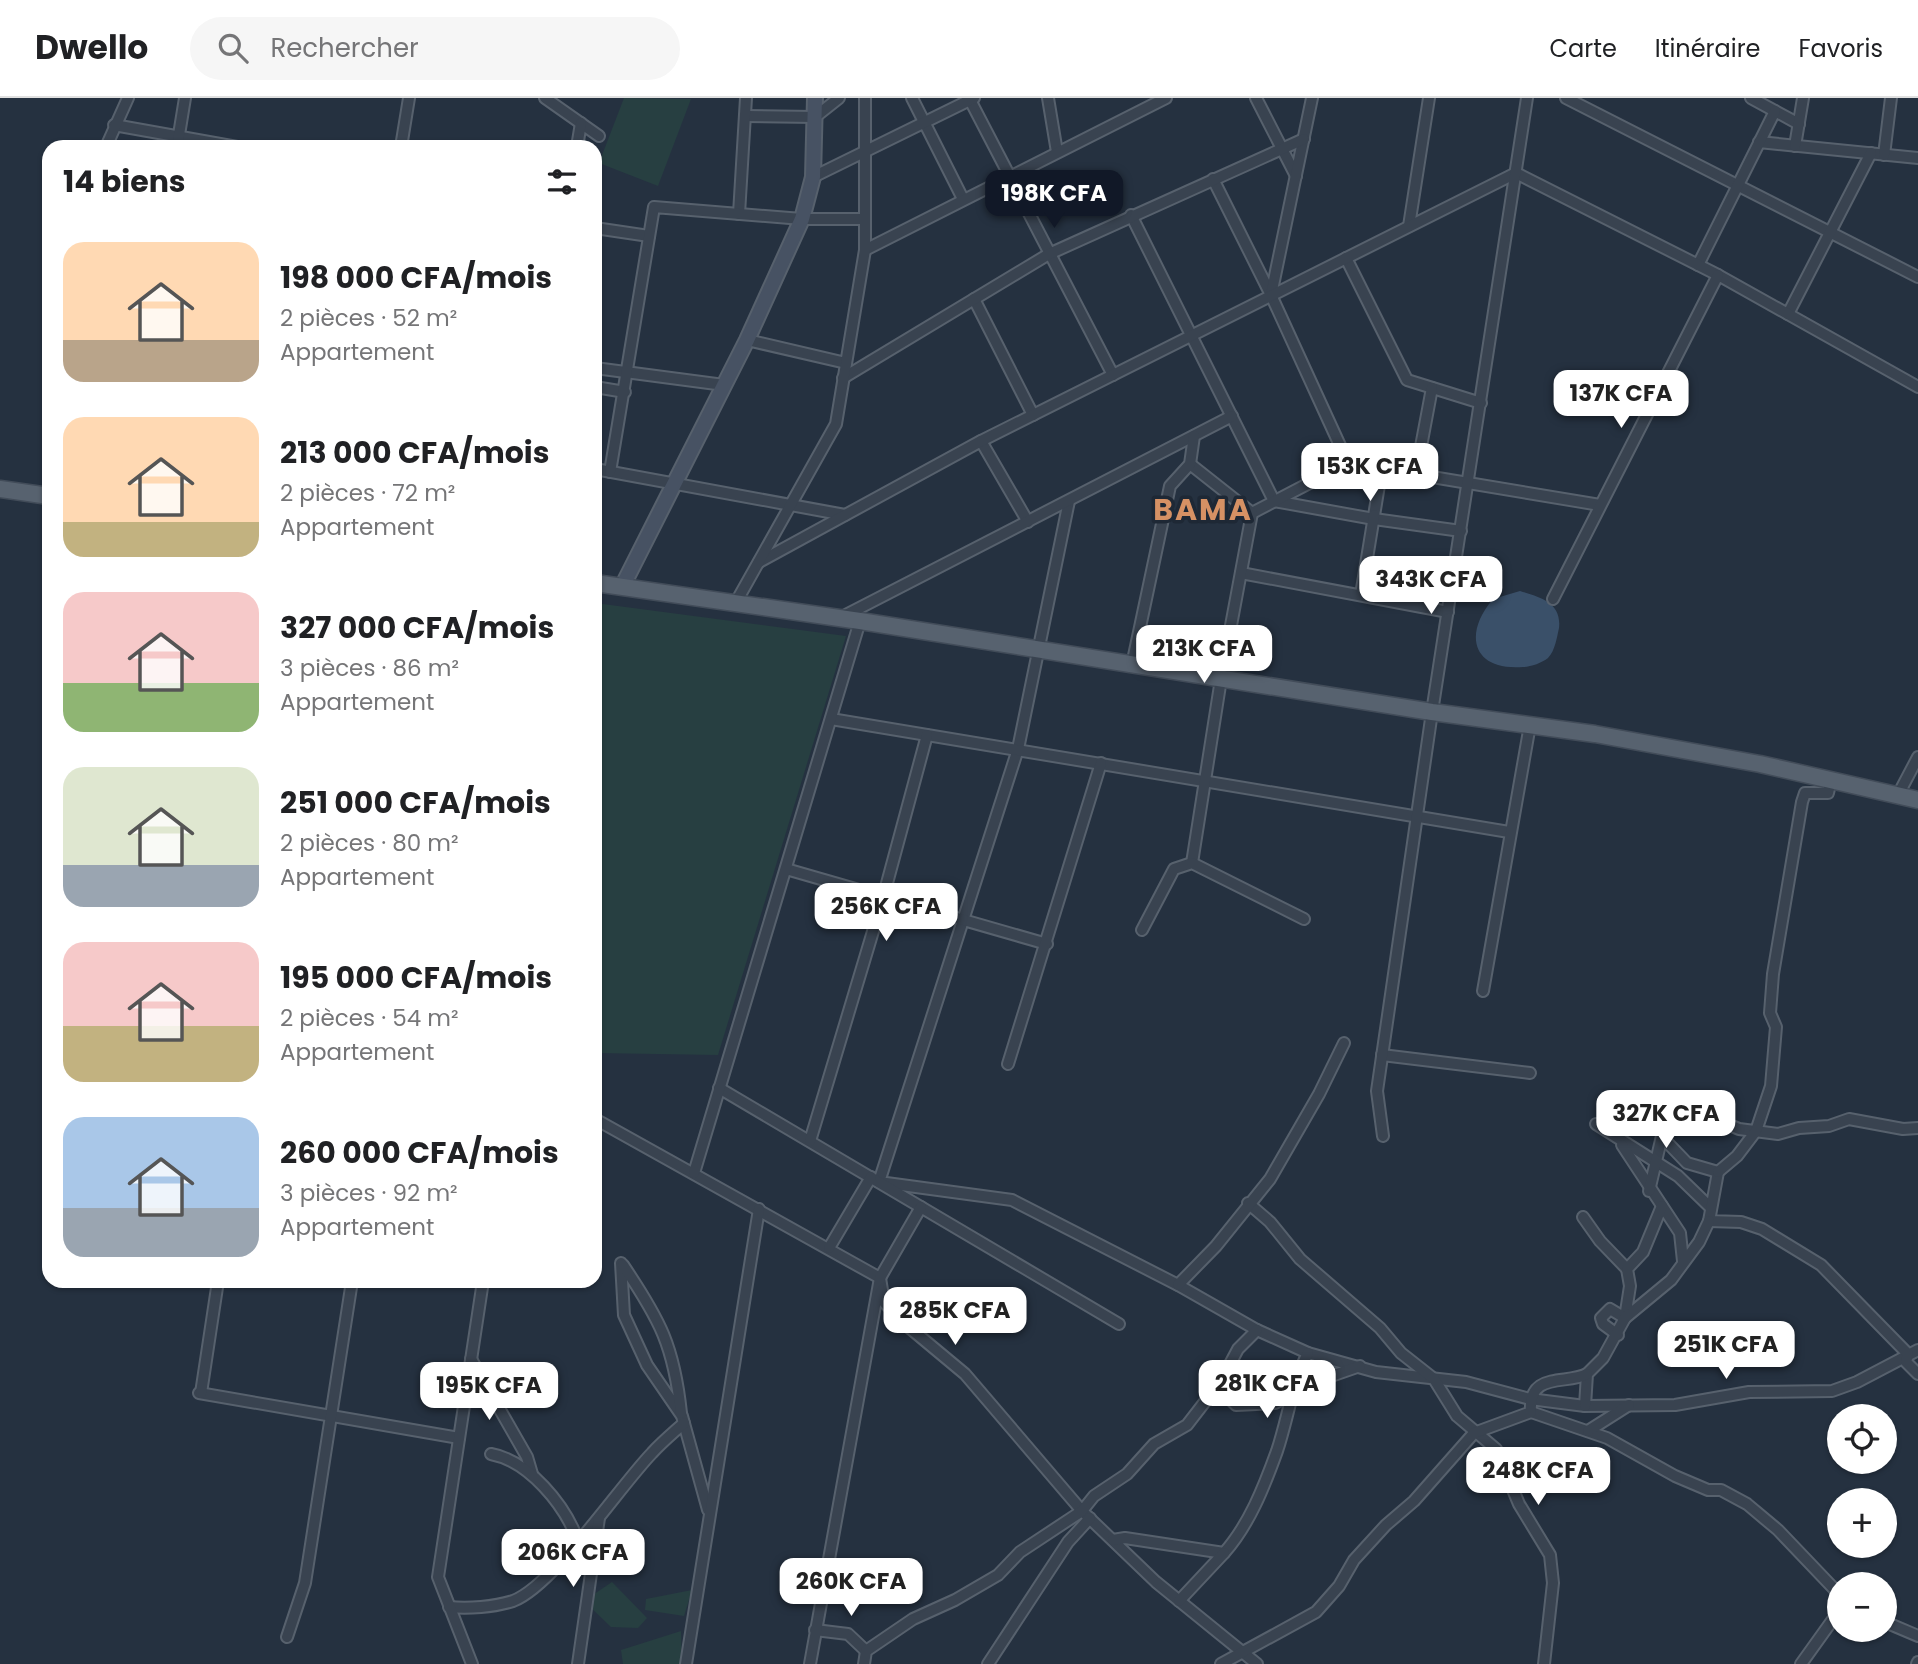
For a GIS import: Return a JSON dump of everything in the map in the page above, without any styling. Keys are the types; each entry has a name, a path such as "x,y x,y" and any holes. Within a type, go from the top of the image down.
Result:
{"main road":[{"path":"0,489 42,495"},
{"path":"602,584 860,621 1038,651 1648,743 1918,800"}],"street":[{"path":"109,140 128,98"},
{"path":"178,140 184,98"},
{"path":"402,140 410,98"},
{"path":"545,98 599,136"},
{"path":"739,214 746,98"},
{"path":"622,587 747,340 802,219 813,177 815,98"},
{"path":"745,117 815,117 839,98"},
{"path":"735,604 836,424 864,250 864,98"},
{"path":"912,98 963,198"},
{"path":"1048,98 1057,152"},
{"path":"864,250 1166,98"},
{"path":"1256,98 1296,176"},
{"path":"1271,295 1312,98"},
{"path":"1409,226 1429,98"},
{"path":"1383,1136 1377,1091 1432,712 1527,98"},
{"path":"1566,98 1918,277"},
{"path":"1751,98 1799,124"},
{"path":"1796,146 1803,98"},
{"path":"1884,155 1891,98"},
{"path":"813,177 971,99 1008,176 1112,374"},
{"path":"1698,265 1775,111"},
{"path":"578,140 581,123"},
{"path":"114,125 170,140"},
{"path":"843,378 1049,254 1304,139"},
{"path":"1759,142 1918,158"},
{"path":"1788,314 1871,153"},
{"path":"759,562 981,441 1516,173"},
{"path":"1516,173 1718,275 1918,387"},
{"path":"1213,179 1271,295 1348,463"},
{"path":"610,472 629,372 654,207 802,219 864,219"},
{"path":"1131,215 1274,501"},
{"path":"602,229 649,236"},
{"path":"1346,258 1407,380 1481,403"},
{"path":"1553,599 1718,275"},
{"path":"974,299 1033,415"},
{"path":"747,340 846,363"},
{"path":"602,369 723,385"},
{"path":"602,388 625,392"},
{"path":"1416,473 1432,388"},
{"path":"840,618 1231,416"},
{"path":"1132,665 1170,486 1190,464 1194,436"},
{"path":"981,441 1028,522"},
{"path":"1252,513 1348,463 1600,505"},
{"path":"1190,464 1252,513"},
{"path":"1361,595 1382,467"},
{"path":"602,470 845,515"},
{"path":"830,1248 875,1180 1018,749 1069,501"},
{"path":"1274,501 1461,531"},
{"path":"1192,863 1221,679 1252,513"},
{"path":"1241,573 1448,612"},
{"path":"694,1173 860,621"},
{"path":"831,719 1509,832"},
{"path":"1483,991 1530,725"},
{"path":"810,1141 883,898 927,736"},
{"path":"1898,795 1918,757"},
{"path":"1008,1064 1101,763"},
{"path":"1625,1318 1661,1290 1699,1242 1709,1221 1718,1172 1737,1156 1756,1131 1771,1086 1776,1027 1770,1013 1773,974 1802,802 1805,793 1828,793 1831,780"},
{"path":"1142,930 1174,869 1192,863 1304,919"},
{"path":"786,869 1047,944"},
{"path":"1178,1285 1216,1246 1270,1179 1344,1043"},
{"path":"1382,1055 1530,1073"},
{"path":"719,1088 1119,1324"},
{"path":"1649,1191 1663,1138 1666,1113 1718,1120 1739,1129 1789,1133 1799,1128 1829,1126 1849,1119 1903,1129 1918,1128"},
{"path":"602,1123 880,1278 884,1302 905,1324 965,1374 1086,1514 1179,1601 1257,1664"},
{"path":"1596,1124 1692,1187 1710,1207"},
{"path":"1663,1138 1687,1163 1718,1172"},
{"path":"1618,1140 1649,1191 1680,1233 1683,1262"},
{"path":"875,1180 1012,1200 1178,1285 1257,1330 1308,1353 1376,1372 1466,1382 1530,1399 1585,1406 1675,1405 1749,1392 1832,1391 1857,1382 1913,1352"},
{"path":"1248,1203 1270,1222 1300,1259 1380,1328 1401,1353 1434,1379 1457,1416 1496,1449 1519,1504 1549,1555 1553,1583 1544,1664"},
{"path":"1627,1269 1643,1252 1662,1206"},
{"path":"810,1664 880,1278 921,1207"},
{"path":"686,1664 759,1209"},
{"path":"1531,1412 1530,1399 1536,1390 1562,1377 1579,1378 1603,1358 1625,1318 1630,1286 1627,1269 1600,1241 1583,1217"},
{"path":"1709,1221 1741,1222 1762,1229 1821,1265 1913,1352"},
{"path":"683,1420 647,1365 624,1315 621,1263 659,1319 678,1379 683,1420 709,1514"},
{"path":"217,1288 200,1393 459,1438"},
{"path":"287,1637 305,1583 351,1288"},
{"path":"472,1664 438,1577 482,1288"},
{"path":"1618,1335 1603,1324 1601,1318 1610,1308 1625,1318"},
{"path":"988,1664 1086,1514 1094,1496 1128,1474 1154,1444 1188,1425 1221,1381 1238,1349 1257,1330"},
{"path":"1913,1352 1906,1362 1918,1374"},
{"path":"1179,1601 1237,1538 1277,1451 1292,1395 1308,1353"},
{"path":"471,1359 532,1474 565,1515 578,1541"},
{"path":"1221,1381 1228,1397 1236,1405 1275,1403 1317,1381 1360,1366"},
{"path":"1585,1406 1587,1374"},
{"path":"1588,1431 1629,1405"},
{"path":"1221,1664 1316,1612 1339,1586 1354,1560 1386,1525 1414,1501 1474,1433 1531,1412 1607,1437 1675,1476 1708,1490 1721,1490 1755,1509 1827,1582"},
{"path":"449,1607 468,1609 514,1600 541,1580 599,1518 651,1454 683,1420"},
{"path":"506,1457 515,1438"},
{"path":"491,1454 506,1457 532,1474"},
{"path":"864,1664 866,1651 914,1619 955,1600 998,1575 1020,1552 1086,1514"},
{"path":"578,1664 599,1518"},
{"path":"1113,1540 1125,1538 1224,1553"},
{"path":"1897,1627 1918,1636"},
{"path":"1801,1664 1827,1628"},
{"path":"815,1630 848,1634 866,1651"}],"green space":[{"path":"624,98 691,99 658,186 602,164 602,155"},
{"path":"602,604 846,636 718,1055 602,1053"},
{"path":"612,1582 647,1618 638,1628 611,1627 584,1601"},
{"path":"692,1590 684,1616 645,1610 646,1599"},
{"path":"681,1631 682,1664 623,1664 621,1650"}],"water":[{"path":"1520,591 1553,606 1559,619 1559,628 1554,648 1543,662 1523,667 1506,667 1483,656 1476,637 1478,625 1493,599"}],"district":[{"name":"BAMA","path":"1203,509"}]}
